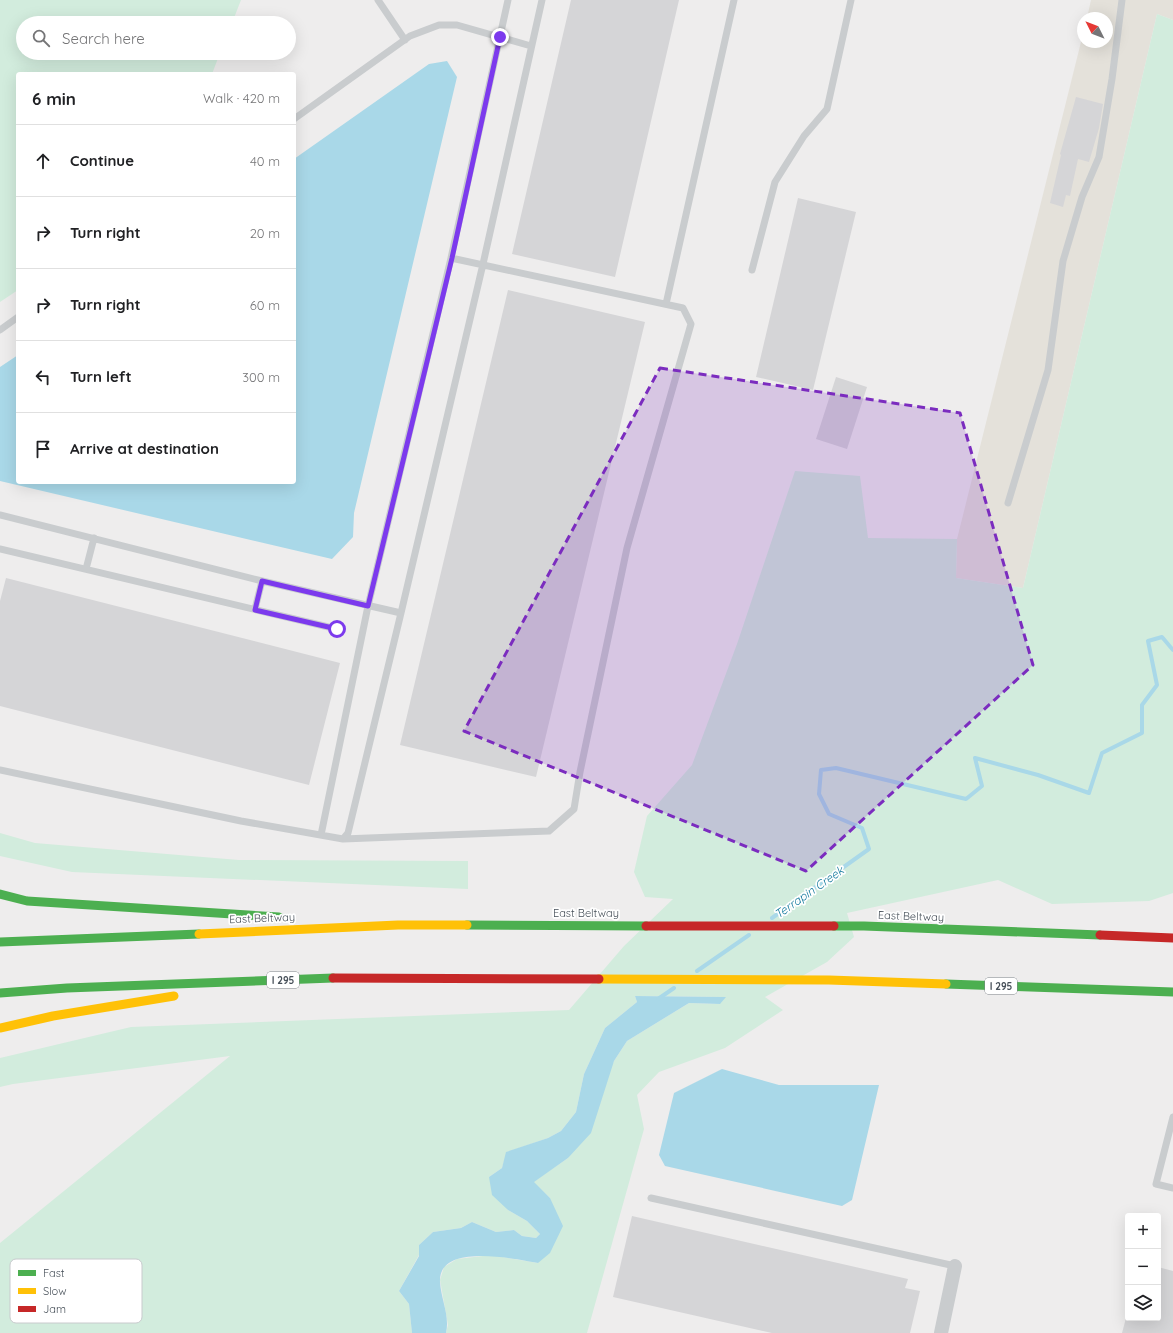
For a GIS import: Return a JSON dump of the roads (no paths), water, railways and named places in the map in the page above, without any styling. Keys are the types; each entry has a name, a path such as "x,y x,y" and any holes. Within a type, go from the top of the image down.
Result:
{"highway":[{"path":"0,894 27,901 288,918"},
{"path":"319,920 398,924"},
{"name":"East Beltway","path":"0,942 398,924 864,926 1173,938"},
{"name":"I 295","path":"0,993 67,988 349,977 829,980 1173,992"},
{"path":"0,1028 53,1016 266,980"}],"street":[{"path":"941,1333 955,1266"}],"lane":[{"path":"378,0 405,40"},
{"path":"321,835 368,606 452,258 508,0"},
{"path":"344,839 348,833 401,613 483,264 542,0"},
{"path":"666,304 734,0"},
{"path":"752,270 775,182 804,136 827,109 851,0"},
{"path":"1008,503 1048,370 1063,261 1082,197 1099,157 1112,79 1122,0"},
{"path":"296,118 410,36 439,25 457,24 532,46"},
{"path":"0,770 241,821 344,839 549,831 574,809 580,772 627,548 691,324 683,308 452,258"},
{"path":"0,330 16,318"},
{"path":"0,514 262,581 401,613"},
{"path":"86,570 94,538"},
{"path":"0,549 337,629"},
{"path":"255,610 262,581"},
{"path":"1173,1117 1156,1184 1173,1188"},
{"path":"651,1198 955,1266"}],"water":[{"path":"447,61 457,77 354,513 353,537 332,559 0,481 0,367 16,356 16,484 296,484 296,158 429,64"},
{"path":"635,996 726,997 720,1004 689,1003 627,1041 614,1061 591,1133 568,1158 534,1182 550,1198 563,1226 550,1253 538,1263 480,1256 464,1257 451,1262 443,1270 440,1282 447,1320 446,1333 412,1333 409,1304 399,1291 419,1256 419,1245 433,1232 461,1228 472,1222 496,1232 514,1230 522,1236 536,1238 540,1234 527,1221 508,1210 492,1195 489,1177 502,1168 506,1152 548,1138 561,1131 576,1112 584,1074 605,1028 637,1002"},
{"path":"722,1069 779,1085 879,1085 852,1200 842,1206 665,1166 659,1155 674,1093"}],"waterway":[{"name":"Terrapin Creek","path":"772,918 869,849 862,828 829,814 819,794 821,770 836,768 966,799 982,786 975,758 1038,775 1089,793 1102,753 1142,733 1142,705 1157,685 1148,641 1162,637 1173,650"},
{"name":"Terrapin Creek","path":"697,971 749,935"},
{"name":"Terrapin Creek","path":"658,999 674,988"}]}
